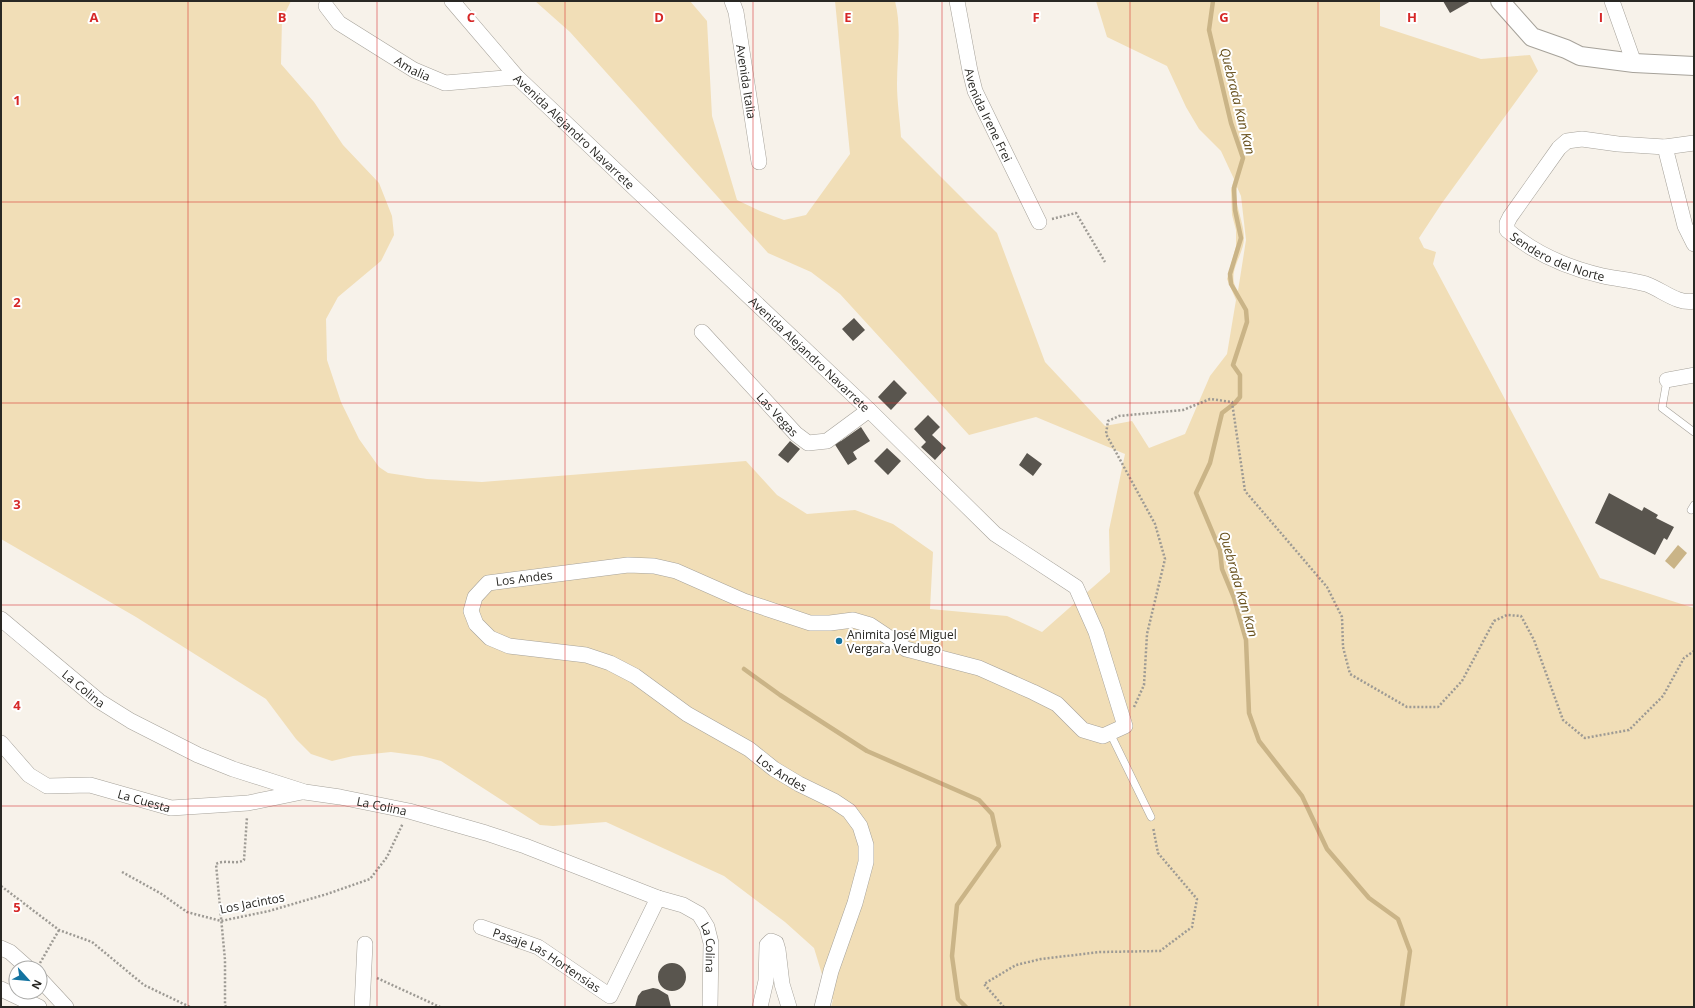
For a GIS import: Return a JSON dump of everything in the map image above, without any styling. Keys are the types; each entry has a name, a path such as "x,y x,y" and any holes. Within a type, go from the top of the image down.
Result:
{"street":[{"name":"Avenida Alejandro Navarrete","path":"452,1 517,77 869,410 995,534 1076,587 1096,632 1125,726"},
{"name":"Avenida Italia","path":"732,1 736,12 759,162"},
{"name":"Avenida Irene Frei","path":"957,1 975,91 1039,222"},
{"path":"1500,1 1532,37 1566,49 1580,56 1634,64 1694,66"},
{"path":"1612,1 1634,64"},
{"name":"Amalia","path":"326,6 339,23 414,70 445,84 517,77"},
{"path":"1665,64 1671,61 1694,57"},
{"name":"Sendero del Norte","path":"1694,143 1665,147 1618,144 1582,139 1567,141 1559,148 1517,206 1507,223 1507,230 1516,238 1556,262 1574,269 1658,288 1687,303 1694,301"},
{"path":"1665,147 1685,226 1694,244"},
{"name":"Las Vegas","path":"702,332 796,434 808,443 827,441 869,410"},
{"path":"1666,380 1694,375"},
{"name":"Los Andes","path":"822,1007 831,971 855,902 866,862 866,845 860,826 848,811 834,800 799,784 774,769 748,749 687,714 635,676 610,663 586,655 509,646 490,638 476,624 472,611 475,597 488,583 628,565 654,566 676,571 744,601 810,623 830,623 853,620 870,625 906,649 979,668 1033,692 1057,704 1083,730 1103,736 1125,726"},
{"name":"La Colina","path":"1,619 99,701 131,721 164,738 233,769 305,792 347,798 409,811 454,823 525,846 658,898 683,905 699,914 707,927 711,943 710,1007"},
{"name":"La Cuesta","path":"1,743 28,775 47,786 90,785 171,808 248,803 305,792"},
{"name":"Pasaje Las Hortensias","path":"481,927 538,946 610,996 658,898"},
{"path":"760,1007 766,981 767,945 771,941 776,943 778,950 782,984 789,1007"},
{"path":"362,1007 365,944"},
{"path":"1,948 10,952 19,960"},
{"path":"48,988 66,1007"},
{"path":"1,989 39,1007"}],"lane":[{"path":"1666,380 1662,408 1694,432"},
{"path":"1110,733 1150,817"}],"path":[{"path":"1039,222 1076,213 1105,262"},
{"path":"1125,726 1144,685 1147,634 1165,559 1155,524 1106,434 1108,421 1119,416 1184,410 1210,399 1232,402 1245,491 1327,587 1342,616 1343,647 1350,674 1407,707 1438,707 1462,681 1494,621 1507,615 1521,616 1534,640 1563,720 1585,738 1629,730 1663,696 1684,658 1694,651"},
{"path":"226,1007 224,1005 225,960 216,864 221,861 240,862 244,860 248,803"},
{"name":"Los Jacintos","path":"122,872 160,893 187,912 221,921 269,911 327,894 370,879 386,857 409,811"},
{"path":"1004,1007 984,984 1016,965 1041,959 1100,952 1160,951 1192,927 1197,899 1158,853 1150,817"},
{"path":"1,886 59,930 92,942 144,984 190,1007"},
{"path":"42,960 59,930"},
{"path":"364,973 440,1007"}],"shaded area":[{"path":"1,1 291,1 282,19 281,64 314,102 343,145 379,183 392,216 394,235 381,261 338,297 326,319 327,360 341,402 359,439 379,467 388,473 427,479 482,482 746,461 777,495 807,514 855,510 893,524 933,552 930,609 1007,616 1042,632 1110,572 1109,530 1125,454 1036,417 969,435 840,294 811,272 768,253 570,32 535,1 690,1 707,21 712,116 737,200 784,220 806,215 850,154 835,1 895,1 899,42 897,91 901,137 997,233 1045,362 1105,426 1132,421 1149,448 1185,434 1210,376 1227,354 1236,300 1227,279 1236,246 1236,230 1232,215 1231,190 1234,179 1221,151 1199,129 1186,107 1167,66 1107,37 1096,1 1380,1 1380,26 1481,59 1530,55 1538,71 1442,203 1419,238 1424,248 1436,252 1433,264 1600,578 1694,608 1694,1007 831,1007 833,1000 828,994 814,948 785,922 724,876 606,822 553,826 540,825 441,761 422,756 391,752 353,756 332,761 311,754 296,739 266,699 136,617 1,539","holes":["1237,187 1241,196 1246,240 1238,291 1233,278 1243,245 1244,232 1237,206"]},
{"path":"1678,545 1687,553 1674,569 1665,561"}],"building":[{"path":"1443,1 1471,1 1450,13"},
{"path":"854,318 865,330 853,341 842,329"},
{"path":"894,380 907,393 891,410 878,397"},
{"path":"928,415 940,427 932,435 946,448 935,460 921,447 926,442 914,429"},
{"path":"861,427 870,441 853,452 857,459 848,465 834,443 841,441"},
{"path":"790,441 800,449 788,463 778,455"},
{"path":"887,448 901,461 888,475 874,461"},
{"path":"1027,453 1042,464 1033,476 1019,465"},
{"path":"1609,493 1642,511 1644,507 1658,515 1656,518 1674,527 1667,540 1664,538 1655,555 1595,523"},
{"path":"672,963 678,964 682,967 685,971 685,983 682,987 678,990 672,991 666,990 662,987 659,983 658,977 659,971 662,967 666,964"},
{"path":"653,988 658,989 668,995 671,1007 635,1007 638,996 642,991"}],"waterway":[{"name":"Quebrada Kan Kan","path":"1213,1 1209,30 1231,123 1243,158 1234,188 1235,210 1241,238 1230,274 1231,284 1246,310 1247,322 1233,365 1240,375 1240,397 1222,413 1210,463 1196,493 1220,550 1222,569 1234,598 1246,640 1249,713 1259,741 1302,796 1327,849 1369,898 1398,919 1410,951 1402,1007"},
{"path":"744,669 780,695 867,751 979,800 992,814 999,846 957,905 952,956 958,999 966,1007"}],"place":[{"name":"Animita José Miguel Vergara Verdugo","path":"839,641"}]}
